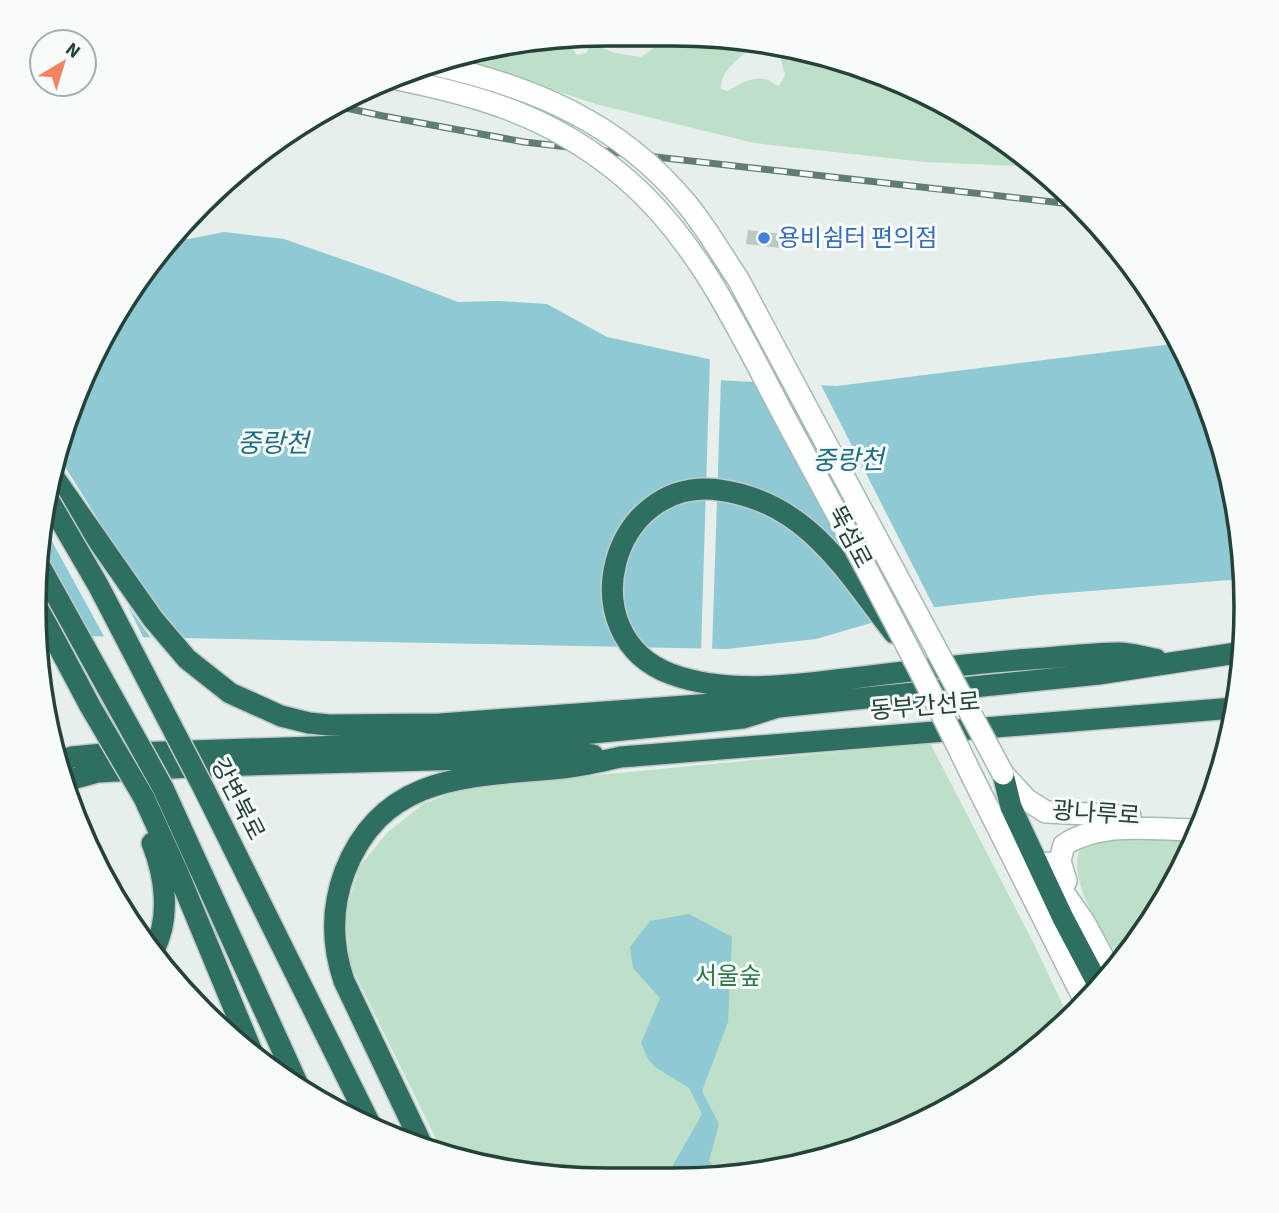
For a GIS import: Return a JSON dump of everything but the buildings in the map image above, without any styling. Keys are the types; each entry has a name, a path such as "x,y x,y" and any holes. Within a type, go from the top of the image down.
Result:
{"highway":[{"path":"59,485 153,618 187,659 230,693 281,716 329,725 440,724 740,702 781,696"},
{"path":"781,696 672,674 646,659 627,639 614,604 613,567 628,533 661,501 685,492 713,489 741,494 785,512 822,541 919,665"},
{"name":"강변북로","path":"54,509 98,585 204,789 365,1113"},
{"path":"47,578 163,788 292,1071"},
{"path":"46,624 178,873 245,1035"},
{"name":"동부간선로","path":"781,696 1099,674 1231,654"},
{"path":"67,759 103,754 562,736 743,718 781,696"},
{"name":"동부간선로","path":"621,757 1224,709"},
{"path":"73,779 98,772 211,766 456,759 562,752 621,757"},
{"path":"417,1135 353,1002 337,959 334,911 349,862 362,838 379,818 420,790 469,776 565,768 621,757"},
{"path":"1003,774 1012,807 1063,918 1094,976"},
{"path":"139,800 163,882 163,919 156,941"}],"main road":[{"name":"뚝섬로","path":"449,69 509,84 573,112 645,162 687,204 738,279 1003,774 1063,892 1084,922 1106,962"},
{"name":"뚝섬로","path":"408,82 478,97 541,122 599,158 646,197 695,257 919,665 1080,991"},
{"name":"광나루로","path":"1003,774 1027,800 1046,812 1193,817"},
{"name":"광나루로","path":"1084,922 1069,890 1060,861 1063,845 1079,835 1109,829 1187,830"}],"green space":[{"path":"590,46 598,46 615,53 641,57 654,48 642,46 748,50 723,77 721,89 728,91 752,79 768,80 779,86 785,75 781,60 783,56 853,75 921,103 984,140 1020,166 925,162 754,143 599,105 470,63 533,50 570,47 577,55 586,53"},
{"name":"서울숲","path":"930,743 1064,1008 1014,1052 921,1110 853,1138 782,1157 709,1166 606,1168 533,1163 497,1157 437,1141 350,964 345,915 359,867 388,832 423,804 464,788"},
{"path":"1109,839 1183,840 1158,887 1115,952 1096,920 1082,888 1078,858 1082,844"}],"water":[{"name":"중랑천","path":"224,232 284,239 458,302 547,304 607,337 713,360 716,380 837,386 1168,344 1191,392 1214,461 1229,533 1233,580 1040,595 919,609 816,639 727,649 47,635 50,533 56,497 75,426 103,358 121,326 161,265 184,238"},
{"path":"689,914 732,937 728,1022 702,1091 719,1124 709,1161 713,1166 674,1168 702,1114 689,1088 655,1067 641,1043 660,998 633,968 630,947 650,921"}],"pier":[{"path":"710,356 716,358 721,377 712,652 701,652"},
{"path":"758,379 819,381 936,611 919,612 880,624 839,535"},
{"path":"64,465 177,642 153,641 128,606 145,641 106,640 50,537"}],"railway":[{"path":"348,108 524,142 1061,203"}],"place":[{"name":"용비쉼터 편의점","path":"764,238"}]}
